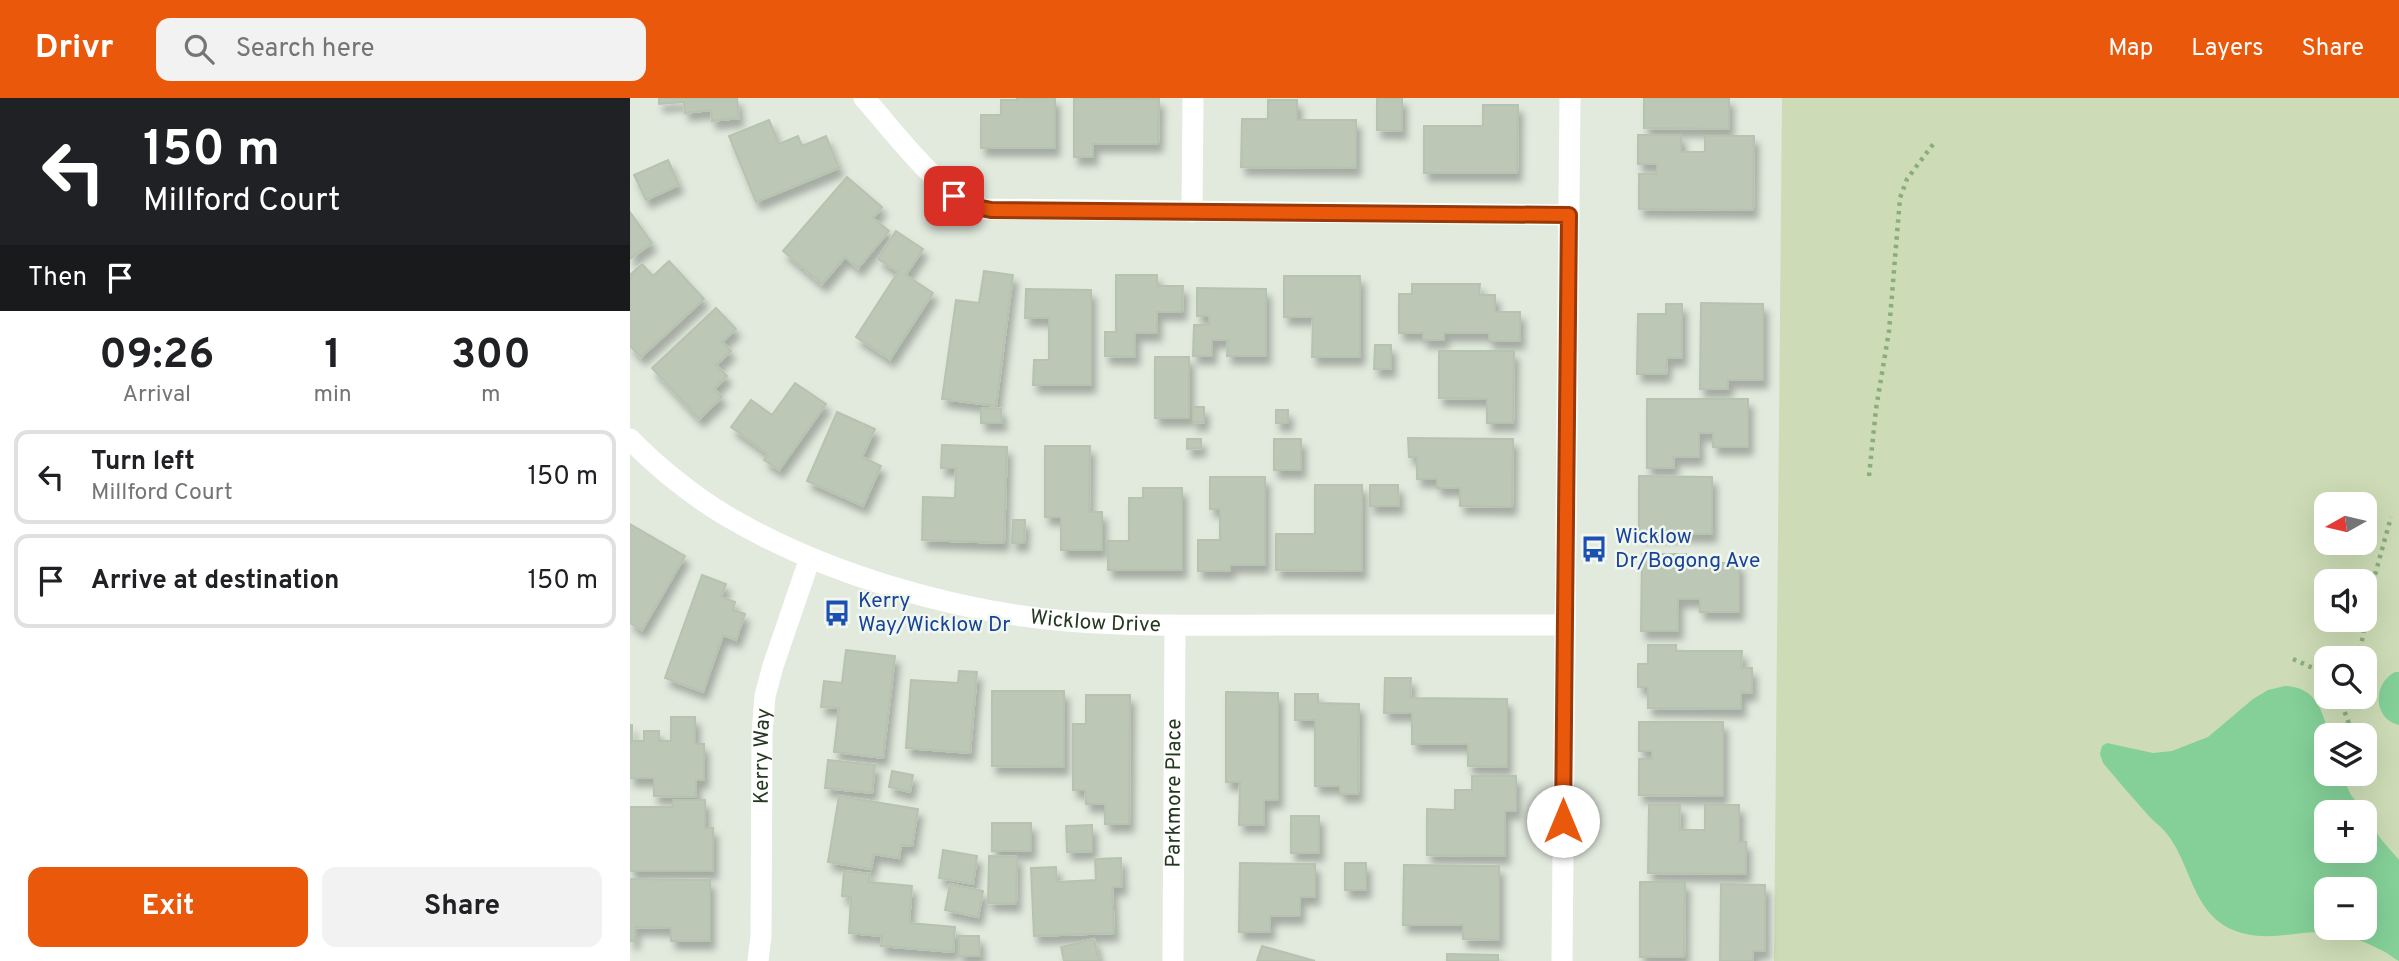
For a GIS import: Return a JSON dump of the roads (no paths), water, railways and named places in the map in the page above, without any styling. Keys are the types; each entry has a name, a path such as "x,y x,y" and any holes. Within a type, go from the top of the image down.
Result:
{"street":[{"path":"864,98 946,188 963,202 991,210 1569,215"},
{"path":"1192,212 1193,98"},
{"path":"1562,961 1570,98"},
{"name":"Wicklow Drive","path":"630,439 651,460 724,515 810,558 893,586 987,610 1065,621 1175,625 1565,625"},
{"name":"Kerry Way","path":"758,961 761,936 762,734 765,696 810,558"},
{"name":"Parkmore Place","path":"1173,961 1175,625"}],"place":[{"name":"Wicklow Dr/Bogong Ave","path":"1594,549"},
{"name":"Kerry Way/Wicklow Dr","path":"837,613"}]}
